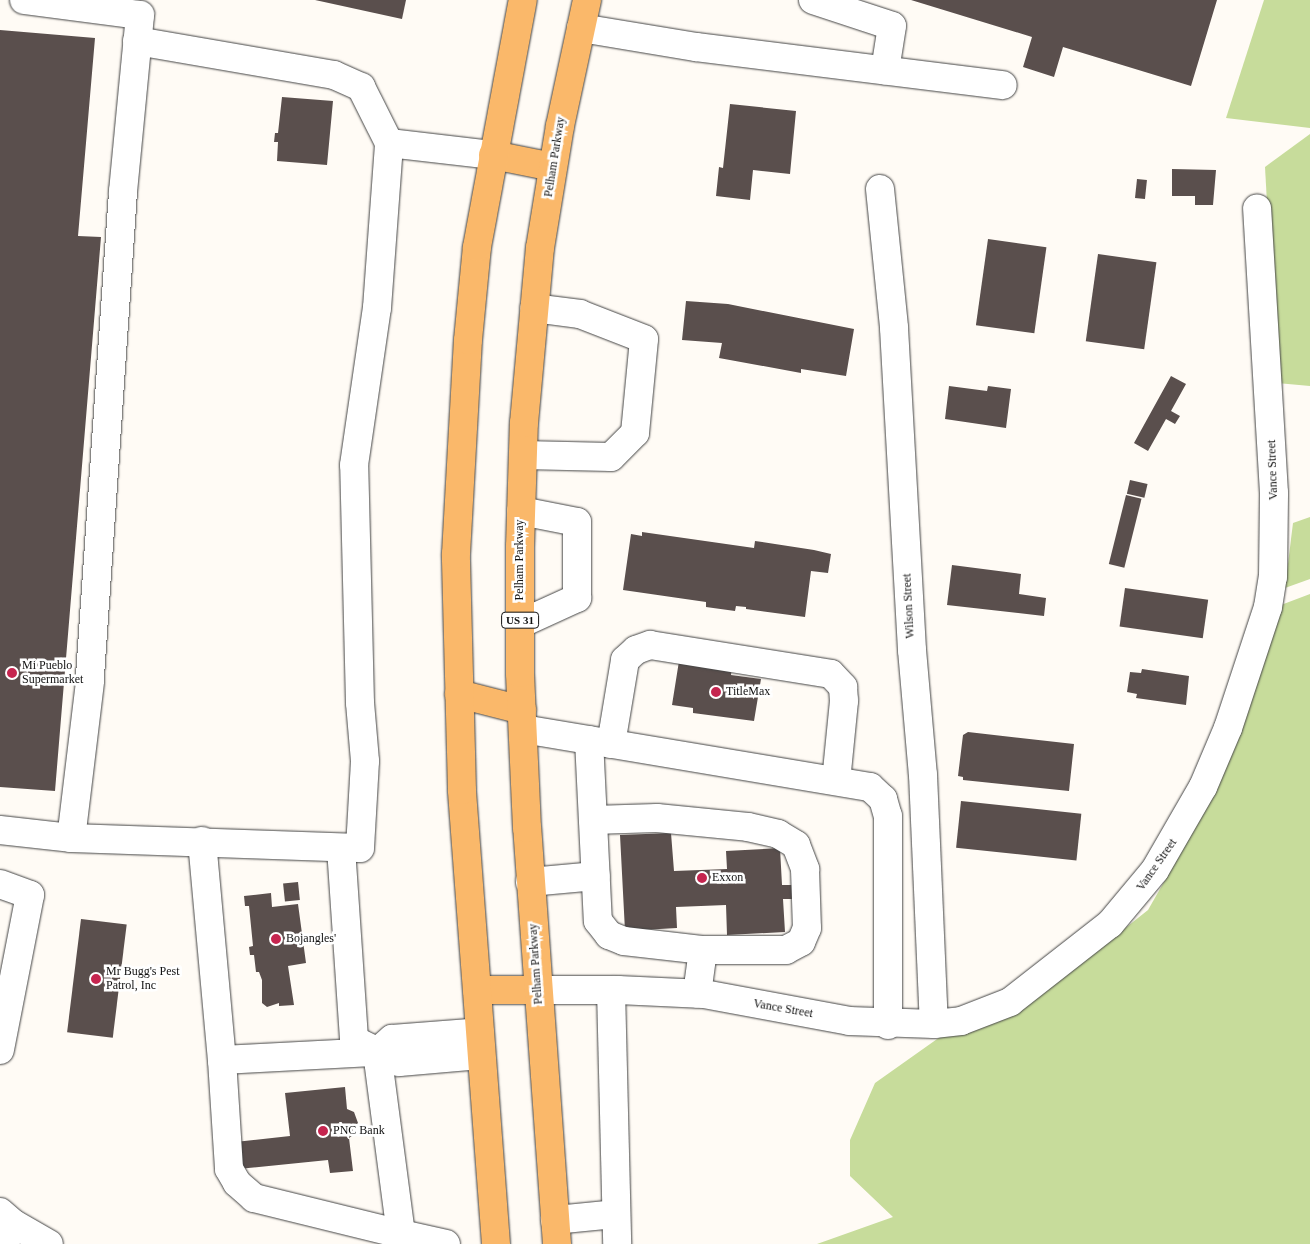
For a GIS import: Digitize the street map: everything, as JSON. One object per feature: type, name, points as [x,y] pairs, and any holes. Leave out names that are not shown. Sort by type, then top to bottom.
[{"type":"main road","points":[[496,1244],[477,990],[459,694],[456,554],[462,422],[477,247],[523,0]]},
{"type":"main road","name":"Pelham Parkway","points":[[556,1232],[530,882],[522,720],[520,624],[521,511],[523,455],[534,308],[553,167],[587,0]]},
{"type":"main road","points":[[493,154],[553,167]]},
{"type":"main road","points":[[459,694],[522,720]]},
{"type":"main road","points":[[477,990],[538,990]]},
{"type":"street","points":[[24,0],[140,15],[123,192],[90,682],[72,838]]},
{"type":"street","points":[[813,0],[892,26],[885,70]]},
{"type":"street","points":[[581,28],[696,47],[1003,85]]},
{"type":"street","points":[[0,830],[72,838],[202,841],[360,848],[365,761],[360,703],[354,466],[377,308],[389,143],[361,87],[334,75],[137,41]]},
{"type":"street","points":[[389,143],[493,154]]},
{"type":"street","name":"Wilson Street","points":[[880,189],[894,328],[912,650],[923,775],[934,1024]]},
{"type":"street","name":"Vance Street","points":[[538,990],[611,990],[697,994],[888,1025],[934,1024],[961,1021],[1010,1002],[1110,924],[1150,878],[1180,831],[1228,728],[1256,648],[1273,577],[1272,443],[1257,210]]},
{"type":"street","points":[[523,455],[612,457],[635,433],[644,339],[580,314],[534,308]]},
{"type":"street","points":[[520,624],[578,598],[577,522],[521,511]]},
{"type":"street","points":[[593,820],[657,818],[748,827],[778,834],[796,845],[805,869],[807,928],[801,942],[786,950],[703,950],[624,941],[609,935],[598,921],[593,820],[600,742],[625,660],[636,650],[650,645],[831,674],[842,687],[844,701],[836,781]]},
{"type":"street","points":[[522,720],[600,742],[870,787],[883,799],[888,816],[888,1025]]},
{"type":"street","points":[[202,841],[222,1060],[229,1169],[236,1183],[254,1198],[446,1244]]},
{"type":"street","points":[[341,848],[354,1040],[377,1052]]},
{"type":"street","points":[[530,882],[596,876]]},
{"type":"street","points":[[0,884],[30,895],[0,1050]]},
{"type":"street","points":[[697,994],[703,950]]},
{"type":"street","points":[[611,990],[617,1244]]},
{"type":"street","points":[[222,1060],[377,1052],[392,1039],[481,1044]]},
{"type":"street","points":[[377,1052],[402,1234]]},
{"type":"street","points":[[0,1212],[14,1224],[49,1244]]},
{"type":"street","points":[[556,1232],[616,1214]]},
{"type":"street","points":[[0,1243],[6,1244]]},
{"type":"green space","points":[[1264,0],[1310,0],[1310,128],[1226,118]]},
{"type":"green space","points":[[1310,134],[1310,386],[1277,383],[1265,167]]},
{"type":"green space","points":[[1310,517],[1310,579],[1285,588],[1293,523]]},
{"type":"green space","points":[[1310,594],[1310,1244],[817,1244],[893,1217],[850,1176],[850,1140],[875,1083],[947,1032],[1021,1011],[1148,910],[1213,796],[1273,608]]},
{"type":"building","points":[[315,0],[406,0],[402,19]]},
{"type":"building","points":[[911,0],[1217,0],[1191,86],[1063,47],[1054,77],[1023,67],[1032,37]]},
{"type":"building","points":[[0,30],[95,38],[78,236],[101,237],[55,791],[0,787]]},
{"type":"building","points":[[282,97],[333,101],[327,165],[277,161],[278,142],[274,142],[275,133],[278,133]]},
{"type":"building","points":[[730,104],[796,111],[790,174],[753,170],[750,200],[716,196],[719,167],[723,168]]},
{"type":"building","points":[[1172,169],[1216,170],[1213,205],[1195,205],[1195,196],[1172,196]]},
{"type":"building","points":[[1137,179],[1147,180],[1145,199],[1135,198]]},
{"type":"building","points":[[988,239],[1046,247],[1034,333],[976,325]]},
{"type":"building","points":[[1098,254],[1156,262],[1144,349],[1086,341]]},
{"type":"building","points":[[686,301],[728,304],[854,329],[846,376],[801,369],[801,373],[719,358],[722,343],[682,340]]},
{"type":"building","points":[[1171,376],[1186,384],[1171,411],[1180,416],[1175,424],[1166,419],[1148,451],[1134,443]]},
{"type":"building","points":[[949,386],[987,391],[988,386],[1011,389],[1006,428],[945,419]]},
{"type":"building","points":[[1130,480],[1148,484],[1144,498],[1127,494]]},
{"type":"building","points":[[1126,495],[1142,499],[1124,568],[1109,564]]},
{"type":"building","points":[[642,532],[754,548],[755,541],[814,550],[831,554],[828,573],[811,571],[805,617],[746,609],[746,607],[736,606],[735,611],[706,607],[706,602],[623,590],[631,534],[642,536]]},
{"type":"building","points":[[952,565],[1021,574],[1019,594],[1046,598],[1044,616],[947,605]]},
{"type":"building","points":[[1125,588],[1208,600],[1203,638],[1120,627]]},
{"type":"building","name":"TitleMax","points":[[679,661],[732,666],[731,675],[761,679],[754,721],[693,713],[693,708],[672,705]]},
{"type":"building","points":[[1142,669],[1189,676],[1186,705],[1136,698],[1137,694],[1127,692],[1130,672],[1141,673]]},
{"type":"building","points":[[968,732],[1074,744],[1069,791],[963,780],[963,777],[958,776],[963,735]]},
{"type":"building","points":[[961,801],[1081,814],[1076,860],[956,848]]},
{"type":"building","name":"Exxon","points":[[671,833],[674,871],[727,869],[726,851],[780,848],[782,885],[792,885],[793,899],[783,899],[785,932],[727,935],[726,905],[676,907],[677,928],[625,931],[620,835]]},
{"type":"building","points":[[298,882],[300,900],[285,901],[283,884]]},
{"type":"building","points":[[271,893],[272,907],[298,904],[306,963],[288,966],[294,1005],[279,1006],[279,1003],[267,1007],[262,1003],[262,980],[259,972],[256,972],[254,955],[250,955],[249,947],[253,946],[249,906],[245,906],[244,896]]},
{"type":"building","name":"Mr Bugg's Pest Patrol, Inc","points":[[81,919],[127,925],[113,1038],[67,1032]]},
{"type":"building","name":"PNC Bank","points":[[345,1087],[347,1109],[354,1112],[358,1123],[356,1133],[349,1138],[353,1171],[330,1173],[328,1160],[238,1169],[235,1142],[290,1136],[285,1093]]},
{"type":"place","name":"Mi Pueblo Supermarket","points":[[12,673]]},
{"type":"place","name":"TitleMax","points":[[716,692]]},
{"type":"place","name":"Exxon","points":[[702,878]]},
{"type":"place","name":"Bojangles'","points":[[276,939]]},
{"type":"place","name":"Mr Bugg's Pest Patrol, Inc","points":[[96,979]]},
{"type":"place","name":"PNC Bank","points":[[323,1131]]}]
